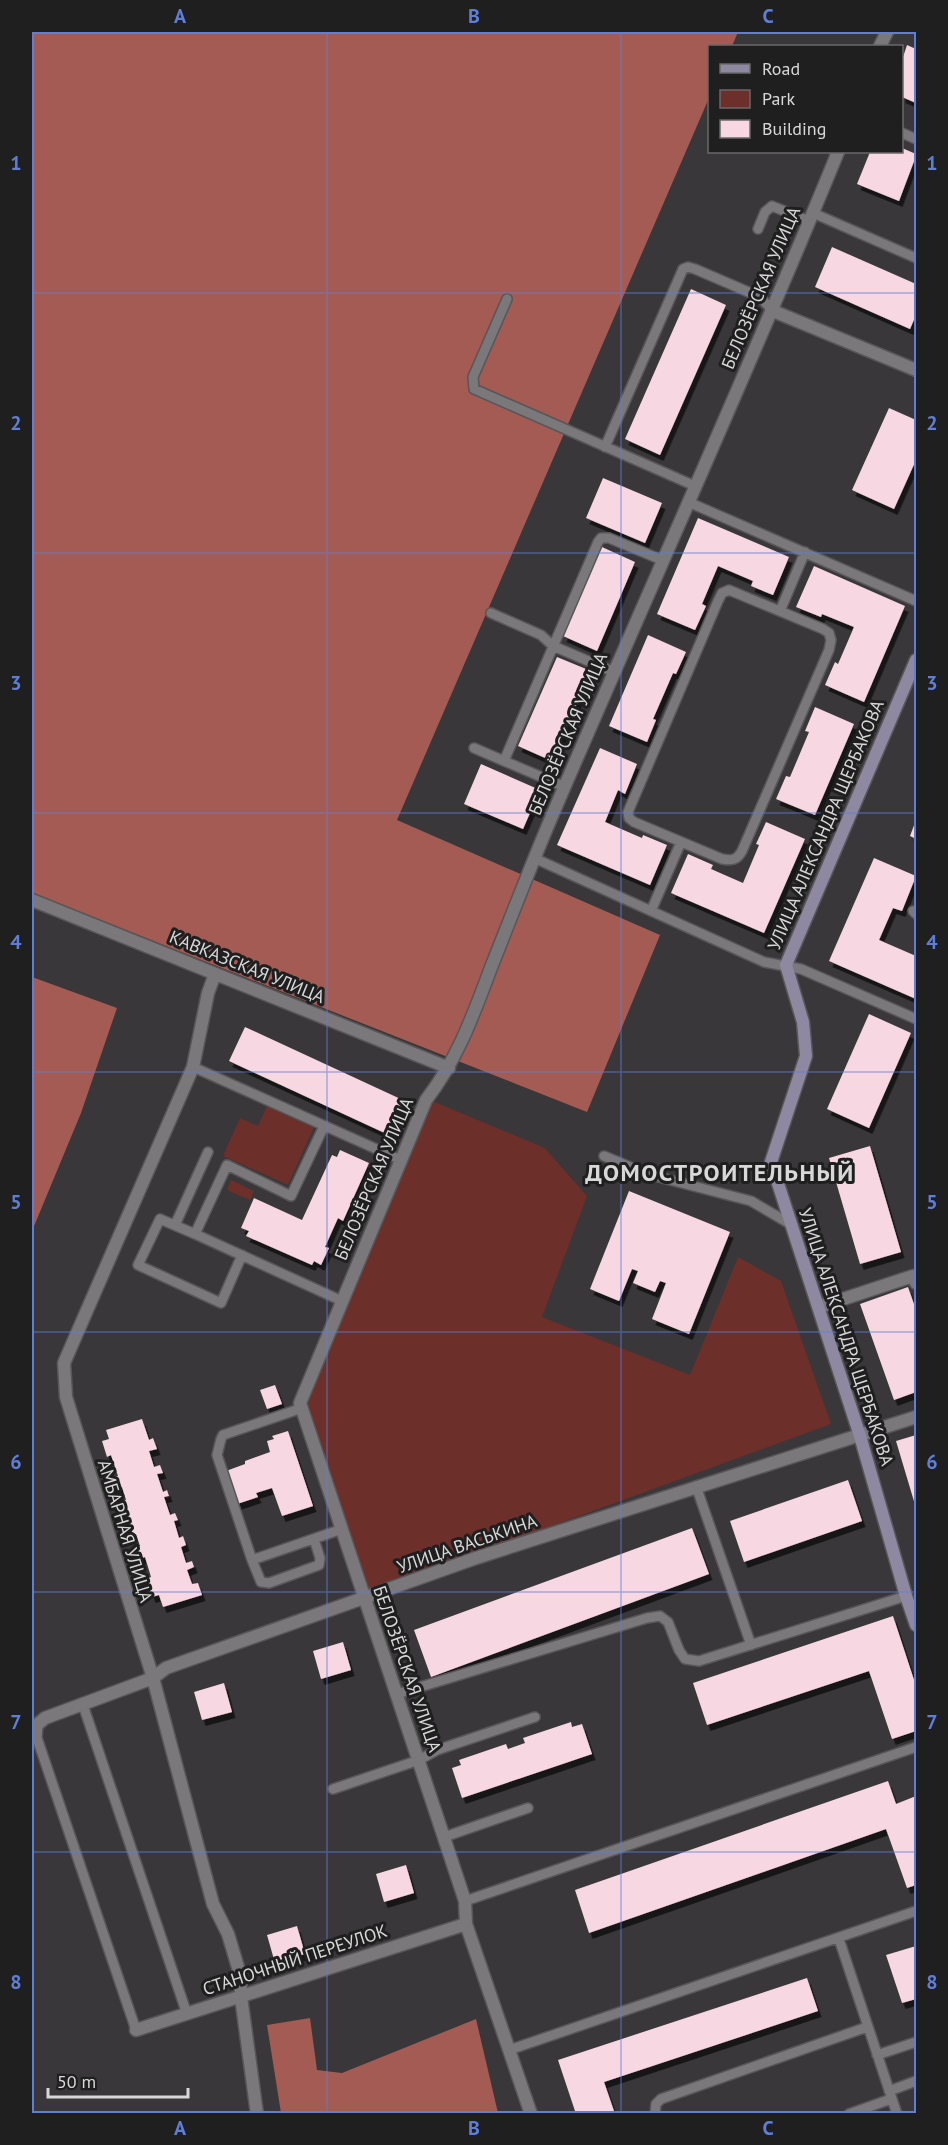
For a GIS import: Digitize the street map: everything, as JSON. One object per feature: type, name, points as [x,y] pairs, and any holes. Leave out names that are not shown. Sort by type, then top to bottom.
[{"type":"street","name":"БЕЛОЗЁРСКАЯ УЛИЦА","points":[[531,2114],[465,1924],[465,1901],[300,1403],[426,1100],[461,1047],[534,858],[694,486],[773,311],[838,153]]},
{"type":"street","points":[[773,311],[916,367]]},
{"type":"street","name":"УЛИЦА АЛЕКСАНДРА ЩЕРБАКОВА","points":[[916,660],[786,965],[803,1022],[806,1056],[771,1162],[860,1436],[916,1625]]},
{"type":"street","name":"КАВКАЗСКАЯ УЛИЦА","points":[[32,900],[449,1068]]},
{"type":"street","name":"АМБАРНАЯ УЛИЦА","points":[[215,974],[208,993],[193,1067],[64,1363],[66,1398],[153,1678],[213,1904],[228,1934],[240,1974],[257,2114]]},
{"type":"street","points":[[819,1307],[915,1276]]},
{"type":"street","name":"УЛИЦА ВАСЬКИНА","points":[[38,1724],[45,1718],[153,1678],[166,1668],[476,1558],[916,1417]]},
{"type":"street","name":"СТАНОЧНЫЙ ПЕРЕУЛОК","points":[[136,2030],[465,1924]]},
{"type":"lane","points":[[759,228],[765,212],[772,206],[811,217],[916,258]]},
{"type":"lane","points":[[605,447],[682,269],[688,267],[695,269],[760,297],[773,311]]},
{"type":"lane","points":[[507,299],[473,377],[474,389],[694,486]]},
{"type":"lane","points":[[688,502],[916,601]]},
{"type":"lane","points":[[504,761],[601,537],[609,538],[662,561]]},
{"type":"lane","points":[[780,611],[805,552]]},
{"type":"lane","points":[[729,590],[829,633],[831,640],[824,661],[738,858],[722,860],[681,842],[630,819],[629,806],[722,593],[729,590]]},
{"type":"lane","points":[[491,614],[541,635],[553,646],[614,672]]},
{"type":"lane","points":[[474,748],[565,787]]},
{"type":"lane","points":[[651,911],[681,842]]},
{"type":"lane","points":[[534,858],[764,962],[801,969],[916,1019]]},
{"type":"lane","points":[[193,1067],[401,1160]]},
{"type":"lane","points":[[195,1234],[226,1165],[291,1196],[324,1126]]},
{"type":"lane","points":[[175,1225],[208,1152]]},
{"type":"lane","points":[[604,1156],[647,1174],[751,1201],[792,1225]]},
{"type":"lane","points":[[242,1255],[220,1303],[138,1265],[160,1219],[242,1255],[342,1301]]},
{"type":"lane","points":[[302,1408],[226,1434],[220,1439],[217,1455],[261,1582],[269,1583],[319,1565],[320,1558],[314,1539]]},
{"type":"lane","points":[[696,1486],[751,1645]]},
{"type":"lane","points":[[252,1560],[342,1529]]},
{"type":"lane","points":[[397,1694],[647,1618],[660,1616],[668,1622],[685,1659],[699,1661],[906,1596]]},
{"type":"lane","points":[[83,1705],[187,2014]]},
{"type":"lane","points":[[333,1789],[419,1760],[437,1750],[535,1717]]},
{"type":"lane","points":[[38,1724],[37,1738],[136,2030]]},
{"type":"lane","points":[[465,1901],[916,1747]]},
{"type":"lane","points":[[444,1837],[528,1808]]},
{"type":"lane","points":[[509,2050],[916,1911]]},
{"type":"lane","points":[[839,1939],[897,2114]]},
{"type":"lane","points":[[655,2114],[656,2104],[661,2099],[867,2027]]},
{"type":"lane","points":[[877,2055],[916,2042]]},
{"type":"lane","points":[[849,2114],[916,2081]]},
{"type":"green space","points":[[430,1100],[545,1148],[587,1196],[542,1317],[690,1375],[738,1257],[781,1281],[831,1424],[366,1594],[304,1411]]},
{"type":"green space","points":[[267,1106],[314,1127],[288,1185],[223,1156],[240,1118],[258,1126]]},
{"type":"green space","points":[[231,1180],[254,1191],[250,1200],[227,1190]]},
{"type":"shaded area","points":[[32,32],[738,32],[732,45],[708,45],[708,100],[397,820],[660,935],[587,1112],[32,893]]},
{"type":"shaded area","points":[[32,977],[117,1008],[81,1113],[32,1231]]},
{"type":"shaded area","points":[[310,2018],[317,2070],[342,2073],[476,2019],[498,2113],[281,2113],[267,2025]]},
{"type":"building","points":[[907,45],[916,49],[916,103],[903,97],[903,57]]},
{"type":"building","points":[[903,148],[916,154],[899,201],[857,184],[870,153],[903,153]]},
{"type":"building","points":[[832,247],[916,284],[916,315],[910,329],[815,287]]},
{"type":"building","points":[[691,289],[726,305],[660,455],[625,439]]},
{"type":"building","points":[[889,408],[916,420],[916,460],[894,509],[852,490]]},
{"type":"building","points":[[603,478],[662,503],[645,543],[586,518]]},
{"type":"building","points":[[698,518],[789,557],[773,595],[751,586],[753,581],[718,566],[702,604],[706,606],[695,630],[657,614]]},
{"type":"building","points":[[602,547],[635,562],[597,651],[563,636]]},
{"type":"building","points":[[814,566],[905,606],[864,702],[825,685],[835,662],[838,664],[854,627],[822,614],[821,617],[796,607]]},
{"type":"building","points":[[648,635],[686,652],[676,674],[673,673],[653,719],[656,720],[647,742],[609,726]]},
{"type":"building","points":[[557,657],[591,671],[552,761],[518,746]]},
{"type":"building","points":[[815,707],[854,724],[815,815],[776,799],[786,776],[790,777],[809,732],[805,731]]},
{"type":"building","points":[[600,748],[637,764],[625,794],[618,790],[605,822],[642,838],[643,835],[667,845],[650,885],[557,845]]},
{"type":"building","points":[[481,764],[540,790],[523,829],[464,804]]},
{"type":"building","points":[[916,820],[916,839],[910,836]]},
{"type":"building","points":[[766,822],[805,839],[764,933],[671,893],[688,854],[713,865],[711,869],[743,883]]},
{"type":"building","points":[[874,858],[916,876],[902,911],[893,908],[879,940],[916,956],[916,999],[829,961]]},
{"type":"building","points":[[869,1014],[911,1033],[869,1128],[827,1109]]},
{"type":"building","points":[[245,1027],[405,1101],[389,1135],[229,1061]]},
{"type":"building","points":[[870,1146],[901,1252],[860,1264],[829,1158]]},
{"type":"building","points":[[340,1150],[369,1163],[343,1221],[338,1218],[325,1247],[329,1248],[321,1265],[314,1261],[312,1265],[246,1236],[249,1231],[241,1228],[254,1198],[302,1220],[332,1155],[337,1157]]},
{"type":"building","points":[[629,1191],[730,1232],[689,1334],[652,1319],[666,1283],[660,1281],[655,1292],[633,1283],[638,1271],[632,1269],[619,1301],[590,1289]]},
{"type":"building","points":[[908,1287],[916,1310],[916,1392],[894,1400],[860,1304]]},
{"type":"building","points":[[275,1385],[282,1404],[267,1409],[260,1390]]},
{"type":"building","points":[[142,1419],[149,1440],[153,1438],[157,1449],[149,1451],[154,1467],[160,1465],[163,1473],[157,1474],[163,1492],[167,1490],[169,1496],[164,1497],[170,1515],[175,1513],[178,1520],[174,1521],[179,1538],[183,1536],[186,1545],[181,1547],[186,1563],[192,1561],[194,1567],[187,1570],[192,1584],[198,1583],[202,1595],[163,1607],[159,1595],[152,1597],[146,1579],[151,1577],[145,1557],[140,1559],[136,1547],[140,1546],[136,1534],[133,1535],[122,1501],[126,1500],[122,1487],[118,1489],[114,1477],[118,1476],[111,1455],[107,1457],[102,1441],[109,1439],[106,1430]]},
{"type":"building","points":[[288,1431],[313,1506],[282,1516],[272,1488],[256,1493],[258,1497],[237,1504],[226,1471],[270,1452],[267,1441],[274,1439],[272,1436]]},
{"type":"building","points":[[916,1435],[916,1508],[896,1441]]},
{"type":"building","points":[[848,1480],[862,1521],[744,1562],[730,1521]]},
{"type":"building","points":[[692,1528],[709,1574],[431,1677],[414,1630]]},
{"type":"building","points":[[893,1616],[916,1686],[916,1731],[892,1739],[869,1671],[707,1725],[693,1683]]},
{"type":"building","points":[[343,1642],[351,1670],[321,1679],[313,1651]]},
{"type":"building","points":[[224,1683],[232,1712],[202,1720],[194,1692]]},
{"type":"building","points":[[571,1722],[572,1727],[582,1724],[592,1754],[462,1798],[452,1768],[461,1765],[459,1760],[506,1744],[508,1749],[525,1743],[523,1738]]},
{"type":"building","points":[[888,1781],[896,1804],[916,1796],[916,1885],[907,1888],[886,1829],[589,1933],[575,1890]]},
{"type":"building","points":[[406,1865],[414,1893],[384,1902],[376,1874]]},
{"type":"building","points":[[297,1926],[305,1954],[275,1963],[267,1935]]},
{"type":"building","points":[[916,1946],[916,1999],[902,2003],[886,1955]]},
{"type":"building","points":[[807,1978],[818,2011],[604,2082],[615,2114],[576,2114],[558,2060]]},
{"type":"district","name":"ДОМОСТРОИТЕЛЬНЫЙ","points":[[720,1173]]}]
